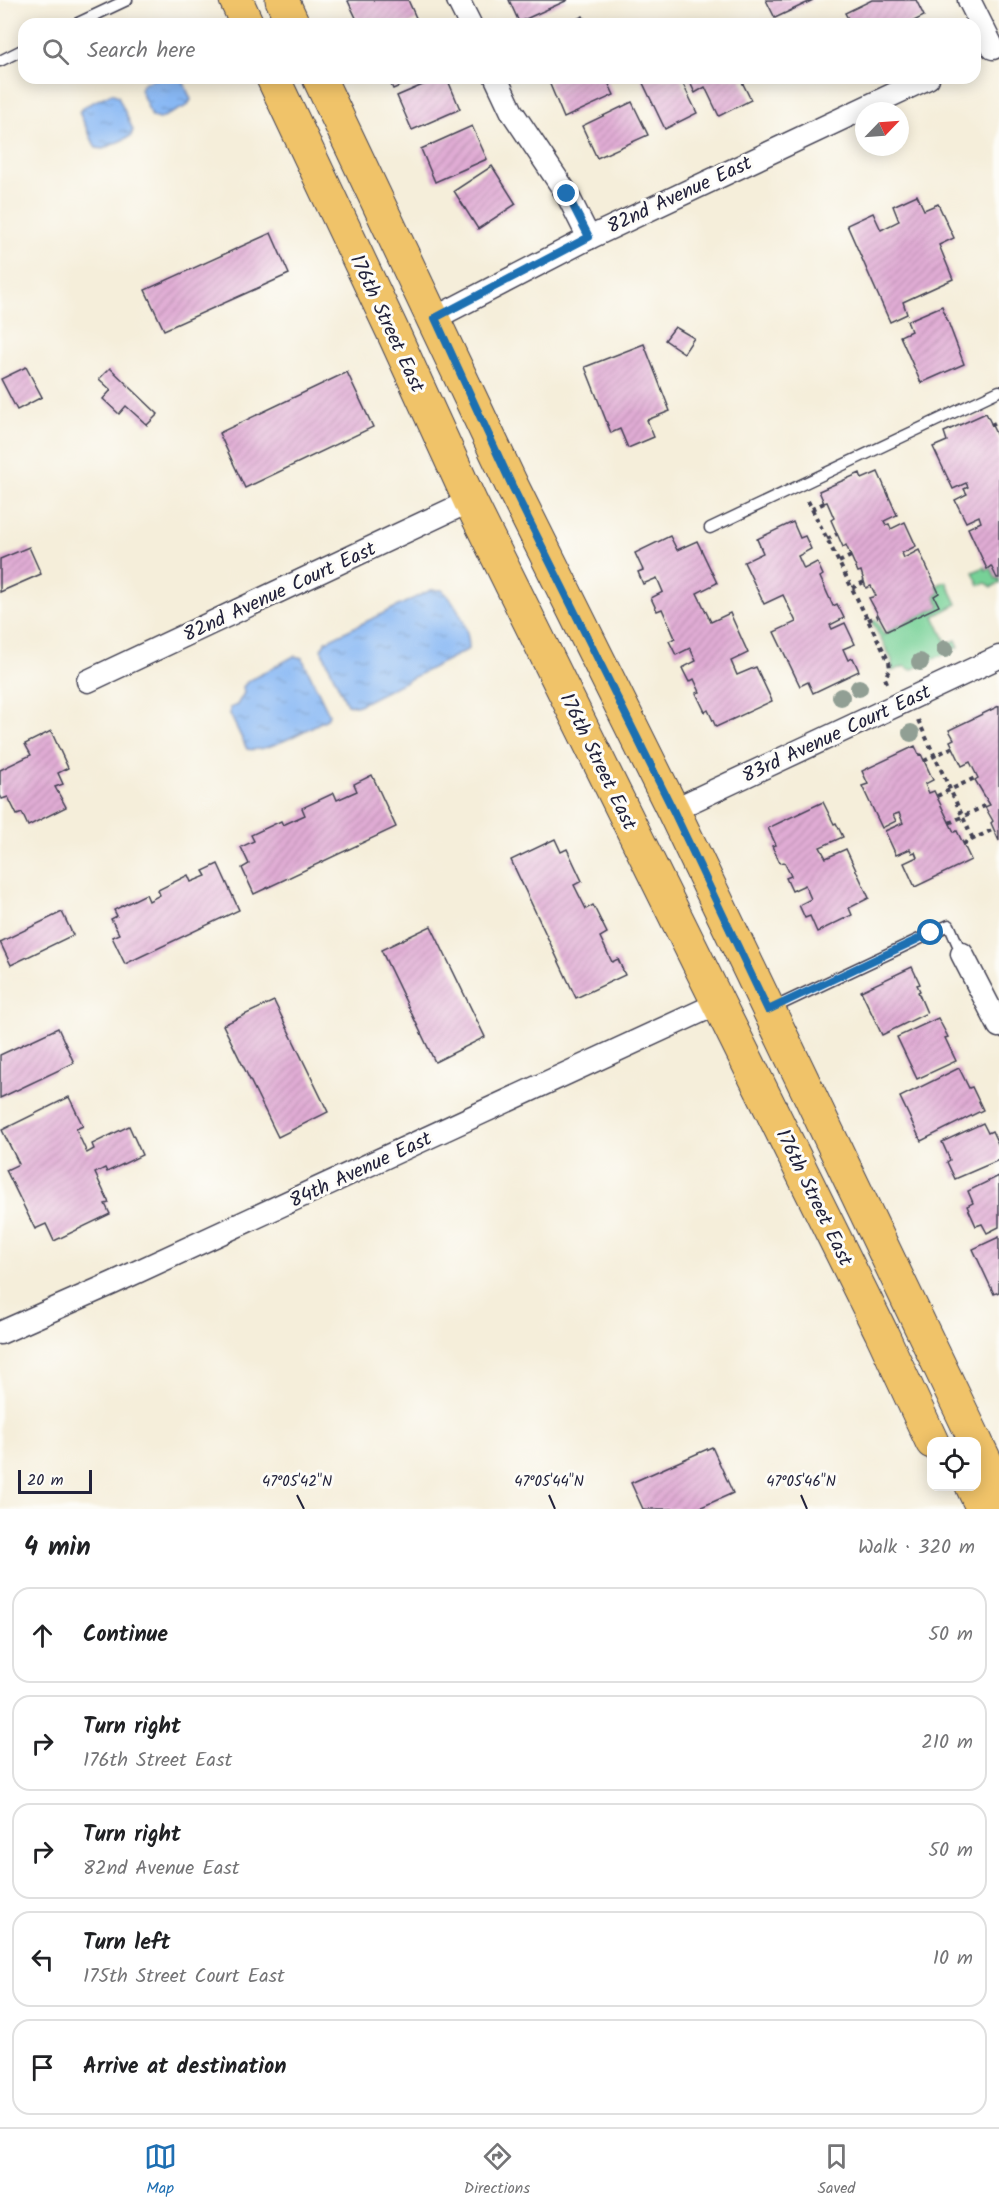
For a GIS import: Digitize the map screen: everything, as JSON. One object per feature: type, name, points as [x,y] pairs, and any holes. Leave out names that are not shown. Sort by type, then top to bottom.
[{"type":"main road","points":[[282,0],[290,18]]},
{"type":"main road","name":"176th Street East","points":[[276,84],[470,501],[881,1332],[930,1437]]},
{"type":"main road","points":[[298,84],[410,309],[421,317],[435,318]]},
{"type":"main road","name":"176th Street East","points":[[322,84],[435,318],[513,488],[673,810],[974,1437]]},
{"type":"main road","points":[[470,501],[486,494],[492,494],[498,498],[634,778],[656,803],[673,810]]},
{"type":"main road","points":[[881,1332],[907,1353],[948,1437]]},
{"type":"main road","name":"176th Street East","points":[[961,1491],[978,1501]]},
{"type":"street","points":[[459,0],[467,18]]},
{"type":"street","points":[[969,0],[976,18]]},
{"type":"street","points":[[981,30],[989,50]]},
{"type":"street","points":[[499,84],[512,112],[567,194],[589,237]]},
{"type":"street","name":"82nd Avenue East","points":[[435,318],[589,237],[915,84]]},
{"type":"street","name":"82nd Avenue Court East","points":[[88,681],[470,501]]},
{"type":"street","name":"83rd Avenue Court East","points":[[673,810],[999,657]]},
{"type":"street","points":[[962,954],[999,1026]]},
{"type":"street","name":"84th Avenue East","points":[[0,1333],[719,1003]]},
{"type":"lane","points":[[89,18],[127,0]]},
{"type":"lane","points":[[0,61],[18,52]]},
{"type":"lane","points":[[710,528],[999,391]]},
{"type":"lane","points":[[768,1010],[949,925],[962,954]]},
{"type":"path","points":[[991,425],[999,421]]},
{"type":"path","points":[[800,485],[889,662],[890,668],[885,678],[888,686]]},
{"type":"path","points":[[812,509],[824,503]]},
{"type":"path","points":[[827,539],[837,534]]},
{"type":"path","points":[[838,562],[851,556]]},
{"type":"path","points":[[852,588],[864,582]]},
{"type":"path","points":[[868,620],[878,616]]},
{"type":"path","points":[[918,720],[973,839]]},
{"type":"path","points":[[924,761],[953,747]]},
{"type":"path","points":[[937,796],[977,777]]},
{"type":"path","points":[[949,823],[989,804]]},
{"type":"path","points":[[963,844],[994,829]]},
{"type":"green space","points":[[985,567],[986,570],[991,568],[996,579],[999,578],[999,583],[992,587],[986,583],[979,585],[973,572]]},
{"type":"green space","points":[[946,581],[957,604],[934,616],[947,644],[956,640],[959,647],[911,670],[905,666],[892,671],[892,660],[872,622],[876,620],[884,635],[888,633],[887,631],[940,606],[935,596],[940,593],[936,586]]},
{"type":"water","points":[[143,84],[184,84],[191,100],[187,106],[159,119],[152,117],[140,89]]},
{"type":"water","points":[[112,93],[118,96],[133,130],[131,136],[103,149],[96,148],[79,112],[83,107]]},
{"type":"water","points":[[431,590],[442,590],[453,602],[465,625],[469,649],[357,706],[347,704],[321,649],[326,641]]},
{"type":"water","points":[[294,656],[302,658],[329,714],[327,719],[276,744],[255,750],[247,749],[230,714],[230,708],[237,705],[247,682]]},
{"type":"building","points":[[408,0],[416,18],[356,18],[348,1]]},
{"type":"building","points":[[509,0],[568,0],[528,18],[517,18]]},
{"type":"building","points":[[766,0],[813,0],[775,18]]},
{"type":"building","points":[[872,0],[916,0],[924,16],[920,18],[848,18],[845,13]]},
{"type":"building","points":[[391,84],[404,84],[393,89]]},
{"type":"building","points":[[425,84],[450,84],[460,109],[412,130],[397,96]]},
{"type":"building","points":[[550,84],[609,84],[614,95],[564,118]]},
{"type":"building","points":[[643,84],[683,84],[697,113],[665,129]]},
{"type":"building","points":[[691,84],[743,84],[751,100],[719,116],[705,87],[695,93]]},
{"type":"building","points":[[632,102],[648,135],[597,158],[582,126]]},
{"type":"building","points":[[472,126],[487,159],[435,182],[421,149]]},
{"type":"building","points":[[492,166],[516,204],[478,229],[454,191]]},
{"type":"building","points":[[917,195],[924,210],[938,204],[954,238],[939,245],[953,279],[903,302],[907,314],[890,322],[847,225],[873,213],[881,230],[899,221],[893,206]]},
{"type":"building","points":[[271,233],[289,274],[164,330],[145,290]]},
{"type":"building","points":[[942,306],[964,364],[921,383],[900,336],[911,331],[907,321]]},
{"type":"building","points":[[675,327],[694,338],[684,353],[665,340]]},
{"type":"building","points":[[644,344],[670,411],[647,420],[654,437],[628,448],[620,429],[611,433],[585,367]]},
{"type":"building","points":[[26,367],[42,397],[17,410],[1,379]]},
{"type":"building","points":[[110,368],[158,414],[147,425],[126,406],[119,414],[103,399],[111,390],[99,379]]},
{"type":"building","points":[[347,372],[373,427],[245,488],[219,433]]},
{"type":"building","points":[[986,413],[999,440],[999,578],[991,566],[987,569],[968,528],[981,522],[979,516],[966,522],[955,500],[967,494],[964,489],[968,487],[966,483],[953,489],[933,447],[947,441],[944,432]]},
{"type":"building","points":[[878,472],[897,515],[884,521],[886,525],[889,524],[891,529],[905,522],[916,546],[902,553],[904,558],[919,550],[939,593],[934,596],[939,606],[887,631],[869,598],[876,596],[871,586],[866,588],[861,571],[858,572],[846,545],[843,547],[831,520],[834,518],[819,491],[860,473],[862,479]]},
{"type":"building","points":[[793,522],[800,538],[805,536],[811,549],[798,556],[804,569],[817,562],[823,575],[820,577],[833,606],[837,604],[844,618],[830,625],[832,629],[845,623],[855,644],[843,649],[848,660],[853,658],[859,671],[813,693],[808,682],[800,686],[774,632],[796,622],[783,595],[764,604],[744,562],[763,553],[757,539]]},
{"type":"building","points":[[670,536],[677,550],[697,541],[717,583],[697,593],[711,622],[730,613],[748,653],[731,661],[737,675],[756,667],[772,701],[716,727],[708,710],[705,712],[696,693],[700,692],[694,679],[689,682],[682,668],[696,661],[690,648],[676,655],[669,641],[675,638],[662,609],[657,611],[651,598],[663,592],[657,578],[643,584],[638,572],[643,570],[635,553]]},
{"type":"building","points":[[29,547],[41,574],[0,592],[0,559]]},
{"type":"building","points":[[999,706],[999,841],[991,823],[993,821],[985,807],[990,805],[975,780],[978,778],[970,762],[962,766],[950,741],[954,739],[949,730]]},
{"type":"building","points":[[51,731],[68,768],[58,773],[63,784],[55,787],[66,807],[28,826],[22,813],[17,815],[8,797],[2,799],[0,795],[0,770],[31,755],[25,744]]},
{"type":"building","points":[[915,746],[933,780],[925,784],[929,793],[934,791],[971,860],[915,887],[904,863],[917,857],[915,852],[912,853],[910,849],[896,855],[885,831],[903,823],[899,813],[893,815],[896,821],[882,828],[862,786],[868,784],[862,771]]},
{"type":"building","points":[[372,775],[396,827],[254,894],[242,868],[249,864],[241,847],[254,841],[251,835],[281,821],[283,825],[305,815],[302,808],[334,793],[337,800],[357,791],[354,784]]},
{"type":"building","points":[[823,802],[843,837],[820,847],[826,858],[846,849],[869,898],[849,908],[852,915],[817,932],[810,916],[805,918],[799,905],[811,899],[805,885],[792,891],[786,878],[791,876],[784,862],[780,863],[772,846],[776,845],[768,828]]},
{"type":"building","points":[[555,839],[561,852],[567,849],[582,881],[574,885],[586,909],[593,905],[607,933],[600,937],[612,962],[618,959],[625,975],[576,998],[511,860]]},
{"type":"building","points":[[218,864],[239,910],[125,964],[112,937],[119,934],[111,919],[117,916],[114,910],[146,894],[149,901],[160,895],[158,890],[188,875],[191,882],[206,876],[203,871]]},
{"type":"building","points":[[62,912],[73,935],[11,965],[0,942]]},
{"type":"building","points":[[431,926],[485,1037],[435,1062],[381,950]]},
{"type":"building","points":[[912,967],[920,984],[917,985],[920,991],[918,992],[927,1013],[882,1035],[861,991]]},
{"type":"building","points":[[274,1001],[328,1112],[278,1137],[223,1025]]},
{"type":"building","points":[[938,1018],[948,1037],[945,1038],[956,1061],[917,1079],[897,1037]]},
{"type":"building","points":[[58,1028],[74,1063],[0,1098],[0,1055]]},
{"type":"building","points":[[959,1068],[969,1088],[972,1087],[983,1110],[921,1141],[900,1097]]},
{"type":"building","points":[[69,1097],[83,1126],[76,1129],[87,1153],[94,1149],[92,1144],[129,1126],[142,1155],[107,1172],[105,1168],[95,1173],[109,1203],[105,1204],[110,1214],[54,1241],[46,1224],[35,1229],[6,1170],[19,1164],[2,1130]]},
{"type":"building","points":[[983,1123],[988,1133],[992,1131],[999,1146],[999,1160],[955,1179],[947,1162],[950,1160],[942,1142]]},
{"type":"building","points":[[999,1176],[999,1227],[987,1233],[982,1224],[976,1226],[967,1206],[973,1203],[968,1191]]},
{"type":"building","points":[[999,1237],[999,1292],[994,1294],[973,1249]]},
{"type":"building","points":[[712,1447],[733,1493],[697,1509],[643,1509],[631,1483]]},
{"type":"route","points":[[567,194],[589,237],[435,318],[513,488],[673,810],[768,1010],[931,933]]}]
